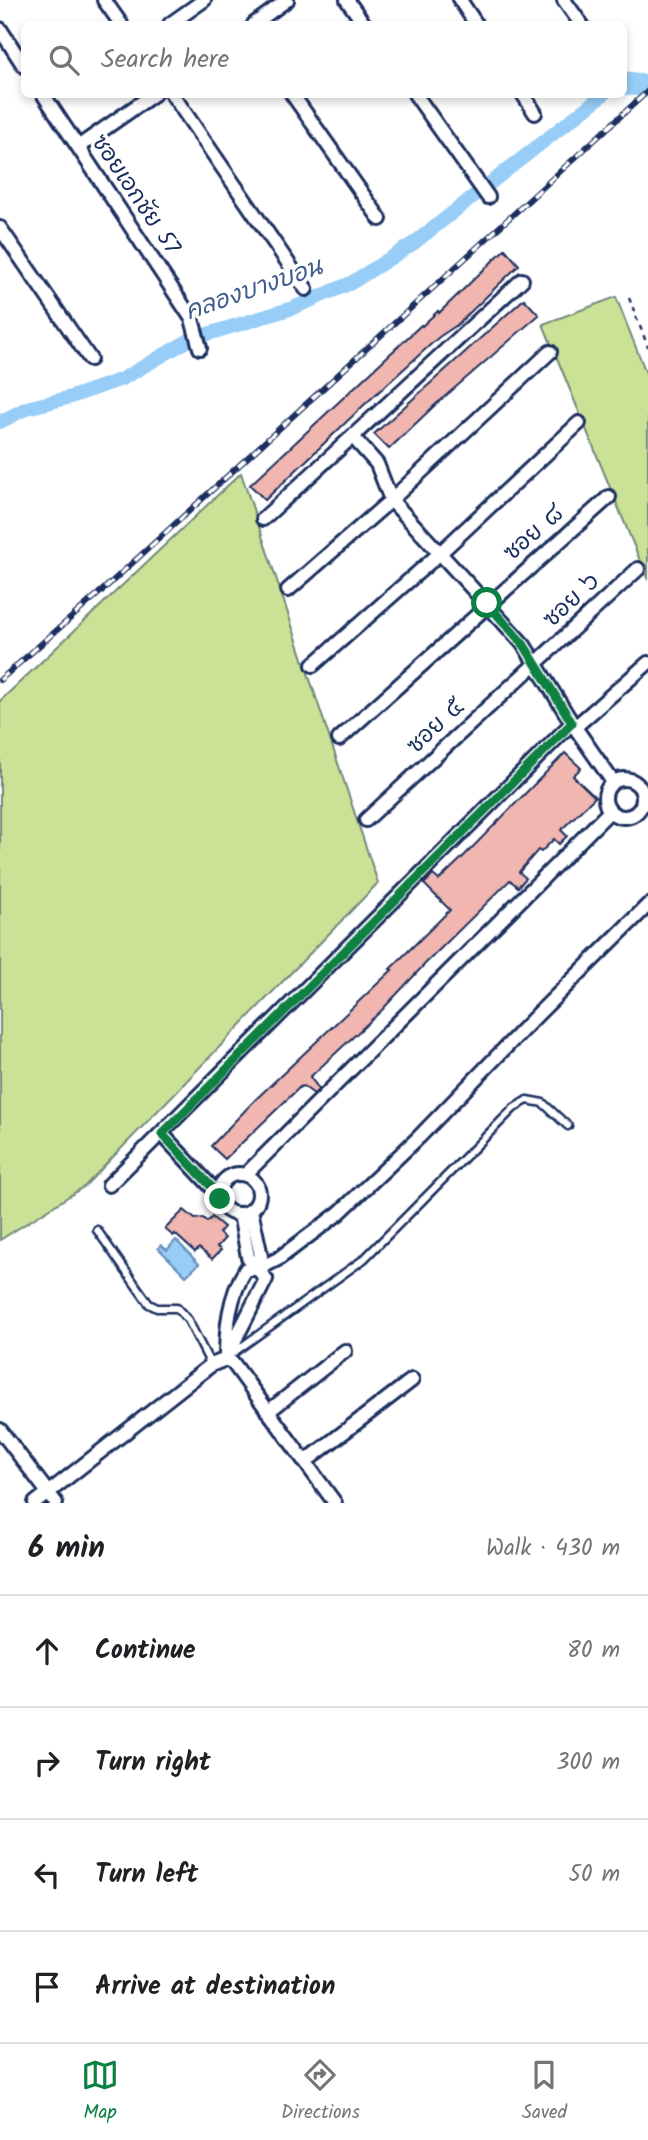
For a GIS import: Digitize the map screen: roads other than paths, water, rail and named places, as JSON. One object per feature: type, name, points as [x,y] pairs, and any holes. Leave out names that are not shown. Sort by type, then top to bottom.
[{"type":"street","points":[[104,0],[119,21]]},
{"type":"street","points":[[174,21],[204,0]]},
{"type":"street","points":[[258,21],[287,0]]},
{"type":"street","points":[[346,0],[362,21]]},
{"type":"street","points":[[460,0],[474,21]]},
{"type":"street","points":[[564,0],[579,21]]},
{"type":"street","points":[[0,29],[21,61]]},
{"type":"street","name":"ซอยเอกชัย 57","points":[[46,98],[192,319],[201,348]]},
{"type":"street","points":[[78,147],[148,98]]},
{"type":"street","points":[[175,98],[306,289]]},
{"type":"street","points":[[295,98],[380,219]]},
{"type":"street","points":[[418,98],[488,197]]},
{"type":"street","points":[[526,98],[536,113]]},
{"type":"street","points":[[0,228],[90,359]]},
{"type":"street","points":[[263,519],[522,280]]},
{"type":"street","points":[[288,590],[391,500],[550,352]]},
{"type":"street","points":[[313,664],[439,554],[579,423]]},
{"type":"street","points":[[353,437],[377,464],[391,500],[524,645],[613,782]]},
{"type":"street","name":"ซอย ๘","points":[[339,739],[487,603],[609,497]]},
{"type":"street","name":"ซอย ๖","points":[[535,664],[638,569]]},
{"type":"street","points":[[110,1185],[574,725],[648,663]]},
{"type":"street","name":"ซอย ๕","points":[[366,820],[535,664]]},
{"type":"street","points":[[623,779],[644,783],[644,815],[626,817],[610,811],[605,796],[613,782],[623,779]]},
{"type":"street","points":[[245,1175],[610,811]]},
{"type":"street","points":[[226,1359],[230,1310],[239,1279],[246,1269],[258,1269],[278,1259],[339,1213],[419,1137],[648,905]]},
{"type":"street","points":[[162,1134],[220,1196]]},
{"type":"street","points":[[245,1175],[255,1182],[259,1193],[258,1203],[245,1212],[228,1211],[220,1196],[221,1186],[231,1176],[245,1175]]},
{"type":"street","points":[[245,1212],[261,1256],[258,1269]]},
{"type":"street","points":[[35,1503],[52,1498],[211,1365],[226,1359],[266,1279],[258,1269]]},
{"type":"street","points":[[269,1411],[345,1351]]},
{"type":"street","points":[[226,1359],[233,1363],[335,1503]]},
{"type":"street","points":[[305,1462],[412,1380]]},
{"type":"street","points":[[0,1430],[52,1498]]},
{"type":"lane","points":[[226,1359],[364,1259],[514,1108],[527,1100],[543,1103],[568,1126]]},
{"type":"lane","points":[[97,1230],[149,1304],[157,1308],[177,1308],[188,1320],[211,1365]]},
{"type":"water","points":[[176,1240],[199,1264],[186,1276],[158,1248],[161,1245],[167,1250]]},
{"type":"waterway","name":"คลองบางบอน","points":[[627,83],[648,86]]},
{"type":"waterway","name":"คลองบางบอน","points":[[0,422],[27,408],[71,397],[122,379],[191,339],[293,308],[351,283],[414,243],[599,98]]},
{"type":"railway","points":[[0,680],[105,588],[648,91]]}]
